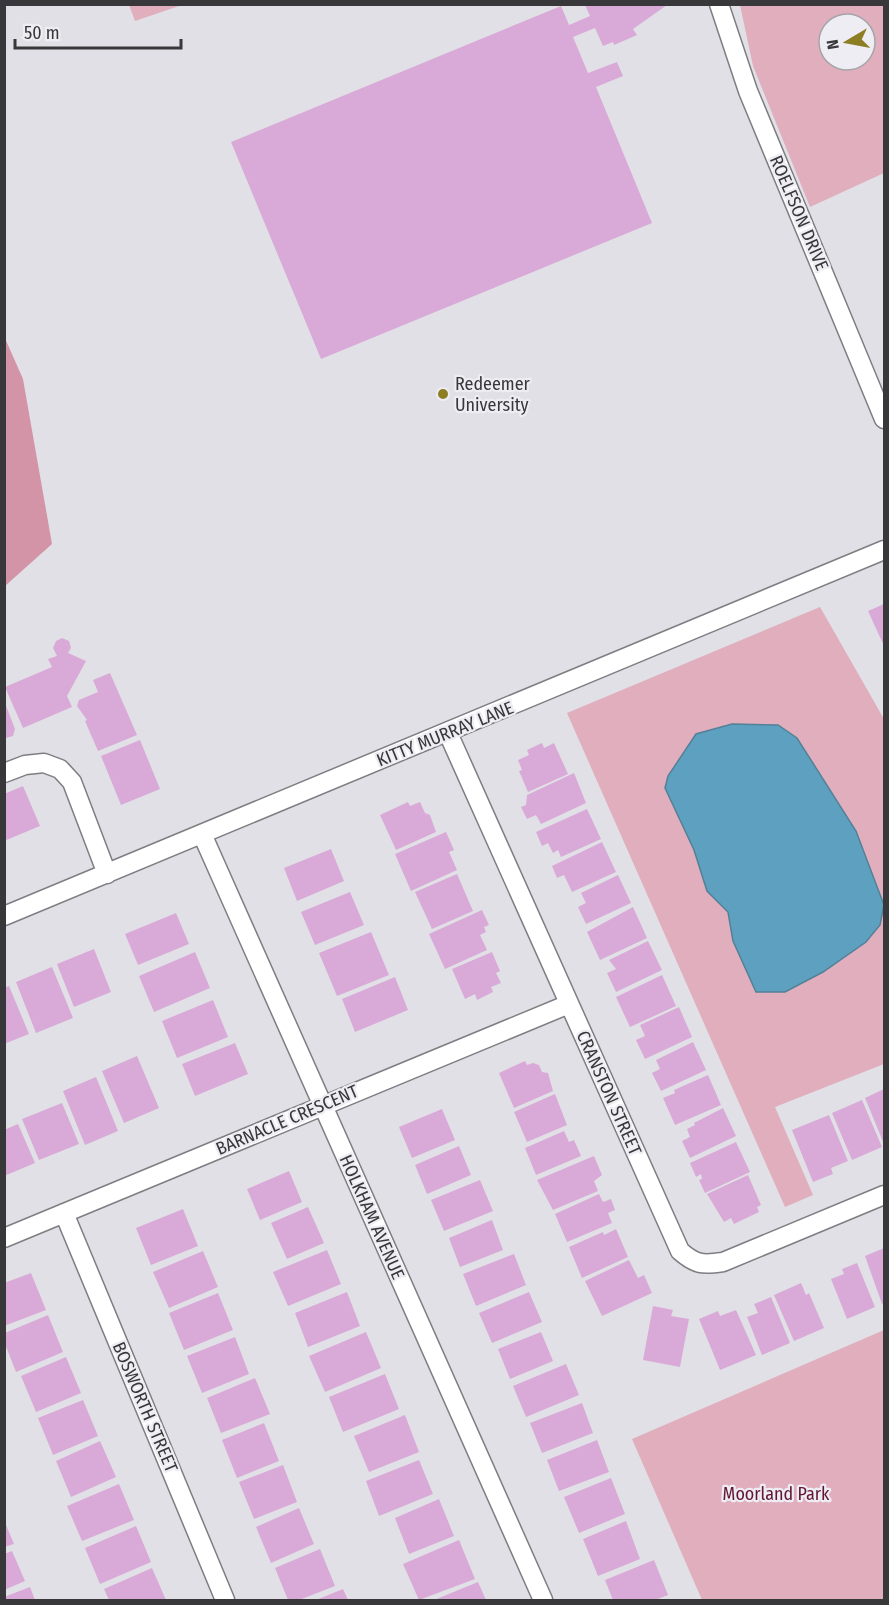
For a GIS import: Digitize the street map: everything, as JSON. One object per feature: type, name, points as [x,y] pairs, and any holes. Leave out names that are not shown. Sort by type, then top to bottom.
[{"type":"street","name":"ROELFSON DRIVE","points":[[719,4],[744,82],[885,419]]},
{"type":"street","name":"KITTY MURRAY LANE","points":[[4,916],[885,550]]},
{"type":"street","name":"CRANSTON STREET","points":[[448,733],[680,1251],[692,1262],[708,1264],[723,1262],[885,1195]]},
{"type":"street","points":[[4,773],[25,765],[44,763],[60,770],[72,782],[107,874]]},
{"type":"street","name":"HOLKHAM AVENUE","points":[[202,834],[543,1600]]},
{"type":"street","name":"BARNACLE CRESCENT","points":[[4,1238],[569,1004]]},
{"type":"street","name":"BOSWORTH STREET","points":[[64,1213],[225,1600]]},
{"type":"green space","points":[[129,4],[182,5],[135,21]]},
{"type":"green space","points":[[740,5],[884,5],[884,173],[810,207],[753,66]]},
{"type":"green space","points":[[820,607],[884,719],[884,1064],[775,1107],[813,1195],[785,1207],[567,713]]},
{"type":"green space","name":"Moorland Park","points":[[884,1330],[884,1600],[702,1600],[632,1439]]},
{"type":"shaded area","points":[[4,336],[23,379],[52,544],[5,586]]},
{"type":"water","points":[[732,724],[778,725],[797,738],[856,831],[884,905],[880,925],[866,942],[823,972],[785,992],[756,992],[733,941],[728,912],[707,891],[694,850],[665,788],[668,776],[696,734]]},
{"type":"building","points":[[585,5],[667,5],[633,29],[637,35],[614,45],[613,42],[603,46],[595,28],[573,37],[588,73],[617,62],[623,76],[596,87],[652,223],[321,359],[231,142],[561,6],[569,25],[590,16]]},
{"type":"building","points":[[884,604],[884,646],[868,611]]},
{"type":"building","points":[[62,638],[69,641],[71,648],[68,653],[86,661],[67,696],[72,707],[23,728],[5,687],[52,667],[48,659],[57,656],[53,648],[56,641]]},
{"type":"building","points":[[110,673],[137,735],[98,751],[85,721],[87,720],[77,706],[79,700],[98,692],[93,680]]},
{"type":"building","points":[[5,703],[15,729],[13,736],[6,738]]},
{"type":"building","points":[[140,740],[160,789],[121,805],[101,756]]},
{"type":"building","points":[[542,743],[544,748],[554,743],[568,774],[528,792],[519,771],[522,770],[518,760],[529,755],[527,750]]},
{"type":"building","points":[[574,773],[586,803],[541,824],[536,815],[527,819],[521,807],[526,805],[527,795]]},
{"type":"building","points":[[23,786],[40,826],[4,841],[4,794]]},
{"type":"building","points":[[408,802],[410,806],[420,802],[425,813],[430,815],[436,832],[396,850],[380,815]]},
{"type":"building","points":[[587,809],[601,839],[561,857],[558,850],[553,853],[548,843],[542,846],[536,832]]},
{"type":"building","points":[[446,832],[454,850],[449,852],[457,870],[411,891],[395,854]]},
{"type":"building","points":[[602,842],[616,872],[572,892],[564,875],[557,878],[552,866]]},
{"type":"building","points":[[331,849],[344,881],[297,901],[284,868]]},
{"type":"building","points":[[457,874],[473,911],[432,929],[415,892]]},
{"type":"building","points":[[618,875],[631,903],[586,924],[578,907],[586,903],[581,893]]},
{"type":"building","points":[[350,892],[364,925],[315,945],[301,912]]},
{"type":"building","points":[[633,907],[647,938],[600,960],[587,932]]},
{"type":"building","points":[[482,910],[489,925],[484,927],[486,932],[480,935],[487,950],[445,969],[429,934]]},
{"type":"building","points":[[176,913],[189,944],[138,965],[125,934]]},
{"type":"building","points":[[371,932],[389,975],[337,996],[319,953]]},
{"type":"building","points":[[648,941],[662,970],[616,992],[607,973],[616,969],[609,960]]},
{"type":"building","points":[[94,949],[111,992],[74,1007],[57,964]]},
{"type":"building","points":[[195,952],[210,988],[154,1012],[139,976]]},
{"type":"building","points":[[492,952],[500,971],[496,973],[501,983],[491,987],[493,992],[477,1000],[475,994],[465,999],[452,969]]},
{"type":"building","points":[[52,967],[73,1018],[36,1033],[16,982]]},
{"type":"building","points":[[662,975],[676,1006],[630,1027],[616,997]]},
{"type":"building","points":[[395,977],[408,1010],[355,1032],[342,999]]},
{"type":"building","points":[[9,986],[29,1034],[4,1044],[4,988]]},
{"type":"building","points":[[213,1000],[228,1037],[177,1058],[162,1021]]},
{"type":"building","points":[[679,1007],[692,1037],[645,1059],[636,1040],[645,1036],[640,1025]]},
{"type":"building","points":[[693,1042],[706,1070],[661,1091],[652,1073],[660,1069],[656,1060]]},
{"type":"building","points":[[235,1043],[248,1074],[195,1096],[182,1064]]},
{"type":"building","points":[[137,1056],[159,1108],[124,1123],[102,1071]]},
{"type":"building","points":[[525,1061],[527,1065],[533,1063],[539,1065],[542,1072],[548,1073],[553,1091],[514,1108],[499,1073]]},
{"type":"building","points":[[708,1075],[721,1105],[675,1125],[663,1098],[675,1093],[674,1090]]},
{"type":"building","points":[[96,1077],[118,1131],[85,1145],[63,1091]]},
{"type":"building","points":[[884,1089],[884,1144],[865,1098]]},
{"type":"building","points":[[555,1094],[567,1125],[527,1142],[514,1112]]},
{"type":"building","points":[[862,1100],[882,1147],[852,1160],[832,1113]]},
{"type":"building","points":[[62,1103],[79,1144],[39,1160],[22,1119]]},
{"type":"building","points":[[723,1108],[736,1136],[690,1158],[682,1141],[690,1137],[687,1129]]},
{"type":"building","points":[[442,1109],[455,1140],[412,1158],[399,1127]]},
{"type":"building","points":[[829,1115],[848,1161],[831,1168],[833,1174],[813,1182],[792,1130]]},
{"type":"building","points":[[18,1124],[35,1163],[4,1176],[4,1130]]},
{"type":"building","points":[[564,1131],[569,1142],[574,1140],[581,1156],[536,1175],[525,1148]]},
{"type":"building","points":[[736,1142],[750,1172],[705,1193],[699,1180],[702,1179],[701,1174],[696,1177],[690,1163]]},
{"type":"building","points":[[459,1146],[471,1175],[427,1194],[415,1165]]},
{"type":"building","points":[[594,1156],[602,1175],[594,1181],[598,1191],[553,1210],[537,1180]]},
{"type":"building","points":[[289,1171],[302,1202],[260,1220],[247,1189]]},
{"type":"building","points":[[748,1175],[761,1205],[757,1207],[759,1212],[734,1224],[731,1218],[724,1222],[707,1194]]},
{"type":"building","points":[[480,1180],[493,1211],[444,1231],[431,1200]]},
{"type":"building","points":[[599,1194],[603,1202],[611,1199],[615,1210],[608,1213],[612,1223],[567,1242],[555,1214]]},
{"type":"building","points":[[308,1207],[324,1243],[287,1259],[271,1223]]},
{"type":"building","points":[[183,1209],[198,1246],[151,1265],[136,1228]]},
{"type":"building","points":[[492,1220],[503,1250],[460,1267],[449,1238]]},
{"type":"building","points":[[616,1229],[628,1257],[582,1278],[569,1247],[603,1232],[604,1235]]},
{"type":"building","points":[[884,1248],[884,1303],[882,1304],[865,1256]]},
{"type":"building","points":[[327,1250],[341,1284],[288,1306],[273,1272]]},
{"type":"building","points":[[203,1251],[218,1287],[169,1308],[153,1272]]},
{"type":"building","points":[[514,1254],[526,1285],[476,1306],[463,1274]]},
{"type":"building","points":[[629,1260],[638,1278],[644,1275],[652,1293],[602,1316],[585,1281]]},
{"type":"building","points":[[857,1263],[875,1307],[847,1319],[831,1279],[844,1274],[842,1269]]},
{"type":"building","points":[[31,1273],[46,1310],[4,1326],[4,1283]]},
{"type":"building","points":[[801,1283],[806,1295],[809,1293],[824,1328],[794,1341],[774,1295]]},
{"type":"building","points":[[347,1292],[360,1326],[308,1347],[295,1313]]},
{"type":"building","points":[[529,1292],[542,1322],[492,1343],[479,1313]]},
{"type":"building","points":[[218,1293],[233,1330],[184,1350],[169,1313]]},
{"type":"building","points":[[771,1297],[790,1343],[762,1355],[747,1317],[758,1313],[754,1304]]},
{"type":"building","points":[[653,1306],[673,1310],[671,1316],[689,1319],[680,1367],[643,1360]]},
{"type":"building","points":[[736,1310],[756,1355],[720,1370],[699,1319],[718,1311],[720,1316]]},
{"type":"building","points":[[48,1315],[63,1352],[16,1372],[5,1344],[5,1333]]},
{"type":"building","points":[[366,1332],[381,1368],[325,1392],[309,1356]]},
{"type":"building","points":[[541,1332],[553,1361],[510,1379],[498,1349]]},
{"type":"building","points":[[235,1337],[249,1374],[202,1393],[187,1356]]},
{"type":"building","points":[[66,1357],[81,1393],[36,1412],[21,1376]]},
{"type":"building","points":[[566,1364],[579,1395],[526,1417],[513,1386]]},
{"type":"building","points":[[385,1374],[399,1409],[343,1432],[329,1397]]},
{"type":"building","points":[[255,1378],[270,1414],[221,1433],[207,1398]]},
{"type":"building","points":[[83,1400],[98,1436],[53,1455],[38,1418]]},
{"type":"building","points":[[582,1403],[593,1433],[542,1453],[530,1423]]},
{"type":"building","points":[[405,1415],[419,1452],[369,1472],[354,1436]]},
{"type":"building","points":[[264,1423],[279,1461],[237,1478],[222,1440]]},
{"type":"building","points":[[597,1440],[609,1472],[559,1491],[547,1460]]},
{"type":"building","points":[[100,1441],[116,1477],[71,1497],[56,1461]]},
{"type":"building","points":[[419,1460],[433,1494],[379,1516],[366,1481]]},
{"type":"building","points":[[283,1465],[297,1502],[254,1519],[239,1482]]},
{"type":"building","points":[[611,1478],[625,1514],[579,1533],[564,1497]]},
{"type":"building","points":[[119,1484],[134,1520],[82,1541],[67,1506]]},
{"type":"building","points":[[439,1499],[454,1536],[409,1554],[395,1518]]},
{"type":"building","points":[[299,1508],[314,1544],[271,1563],[256,1527]]},
{"type":"building","points":[[4,1520],[14,1544],[4,1547]]},
{"type":"building","points":[[626,1521],[640,1559],[598,1576],[583,1539]]},
{"type":"building","points":[[136,1526],[151,1562],[100,1584],[85,1548]]},
{"type":"building","points":[[459,1540],[475,1579],[419,1600],[403,1564]]},
{"type":"building","points":[[320,1549],[335,1586],[299,1600],[288,1600],[275,1568]]},
{"type":"building","points":[[12,1551],[25,1581],[4,1590],[4,1554]]},
{"type":"building","points":[[654,1560],[668,1595],[655,1600],[613,1600],[605,1580]]},
{"type":"building","points":[[152,1568],[166,1600],[109,1600],[104,1589]]},
{"type":"building","points":[[478,1582],[486,1600],[434,1600]]},
{"type":"building","points":[[30,1587],[35,1600],[4,1600],[4,1597]]},
{"type":"building","points":[[343,1589],[348,1600],[316,1600]]},
{"type":"place","name":"Redeemer University","points":[[443,394]]}]
